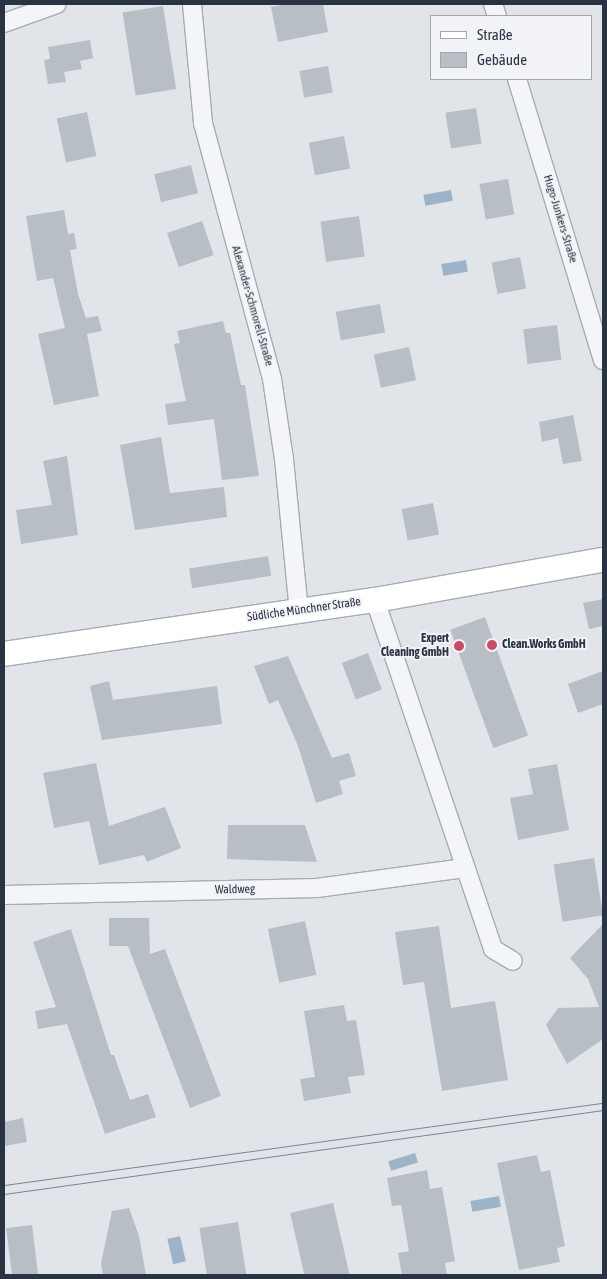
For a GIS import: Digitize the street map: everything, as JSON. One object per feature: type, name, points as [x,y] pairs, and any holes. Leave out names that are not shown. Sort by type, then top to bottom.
[{"type":"main road","name":"Südliche Münchner Straße","points":[[4,654],[375,600],[603,560]]},
{"type":"street","points":[[4,23],[57,4]]},
{"type":"street","name":"Alexander-Schmorell-Straße","points":[[192,4],[203,123],[272,379],[284,459],[299,611]]},
{"type":"street","name":"Hugo-Junkers-Straße","points":[[517,80],[603,360]]},
{"type":"street","points":[[375,600],[493,949],[513,961]]},
{"type":"street","name":"Waldweg","points":[[4,895],[317,888],[465,868]]},
{"type":"water","points":[[451,190],[453,201],[425,206],[423,195]]},
{"type":"water","points":[[466,260],[468,272],[443,276],[441,264]]},
{"type":"water","points":[[415,1153],[418,1163],[391,1171],[388,1161]]},
{"type":"water","points":[[499,1196],[501,1207],[472,1212],[470,1201]]},
{"type":"water","points":[[180,1236],[186,1261],[173,1264],[167,1239]]},
{"type":"building","points":[[287,4],[323,4],[328,32],[278,42],[271,7]]},
{"type":"building","points":[[163,6],[176,89],[136,95],[123,12]]},
{"type":"building","points":[[90,40],[93,58],[80,61],[82,69],[64,72],[66,82],[48,84],[44,60],[50,59],[48,47]]},
{"type":"building","points":[[328,66],[333,93],[304,98],[299,71]]},
{"type":"building","points":[[476,108],[482,144],[451,148],[445,113]]},
{"type":"building","points":[[87,112],[96,156],[66,162],[57,118]]},
{"type":"building","points":[[344,136],[350,168],[315,175],[309,143]]},
{"type":"building","points":[[191,165],[198,193],[161,202],[154,174]]},
{"type":"building","points":[[508,179],[514,214],[486,219],[479,184]]},
{"type":"building","points":[[64,210],[68,234],[74,233],[77,249],[70,250],[78,294],[86,318],[98,316],[102,331],[87,334],[99,396],[54,405],[38,334],[65,328],[53,278],[37,281],[26,216]]},
{"type":"building","points":[[359,216],[365,257],[326,262],[320,221]]},
{"type":"building","points":[[202,221],[214,255],[179,267],[167,233]]},
{"type":"building","points":[[520,257],[526,288],[498,294],[492,263]]},
{"type":"building","points":[[380,304],[385,333],[341,340],[336,312]]},
{"type":"building","points":[[223,321],[226,333],[230,333],[241,385],[245,385],[259,476],[222,480],[214,419],[168,425],[165,404],[186,401],[174,344],[180,343],[177,331]]},
{"type":"building","points":[[557,325],[561,360],[528,364],[523,329]]},
{"type":"building","points":[[409,347],[416,380],[381,388],[374,354]]},
{"type":"building","points":[[573,415],[582,461],[563,464],[558,438],[542,442],[539,422]]},
{"type":"building","points":[[161,437],[170,493],[224,487],[227,517],[135,530],[120,445]]},
{"type":"building","points":[[67,456],[78,535],[21,544],[16,510],[52,505],[43,461]]},
{"type":"building","points":[[433,503],[439,534],[408,541],[402,509]]},
{"type":"building","points":[[268,556],[271,576],[192,588],[189,569]]},
{"type":"building","points":[[603,599],[603,626],[589,629],[583,603]]},
{"type":"building","points":[[485,617],[528,735],[493,748],[450,630]]},
{"type":"building","points":[[368,653],[382,689],[356,699],[342,663]]},
{"type":"building","points":[[288,656],[332,758],[349,753],[356,776],[339,781],[343,794],[316,803],[298,746],[278,700],[269,704],[254,666]]},
{"type":"building","points":[[603,671],[603,704],[578,713],[568,684]]},
{"type":"building","points":[[109,681],[113,700],[217,686],[222,724],[102,740],[90,686]]},
{"type":"building","points":[[96,763],[109,826],[165,807],[181,848],[147,862],[144,855],[99,865],[89,821],[54,828],[43,773]]},
{"type":"building","points":[[557,764],[569,830],[518,840],[510,798],[533,794],[528,769]]},
{"type":"building","points":[[228,825],[305,825],[317,862],[227,859]]},
{"type":"building","points":[[594,858],[603,915],[563,922],[554,864]]},
{"type":"building","points":[[109,918],[149,918],[150,954],[165,949],[221,1096],[190,1108],[128,946],[109,946]]},
{"type":"building","points":[[305,921],[316,975],[279,983],[268,929]]},
{"type":"building","points":[[603,924],[603,1039],[567,1064],[546,1025],[558,1008],[599,1007],[588,979],[570,958]]},
{"type":"building","points":[[439,926],[451,1008],[495,1001],[508,1080],[442,1091],[424,982],[403,985],[395,932]]},
{"type":"building","points":[[71,929],[111,1055],[114,1055],[130,1100],[148,1094],[156,1117],[105,1134],[67,1024],[38,1029],[35,1011],[56,1007],[33,942]]},
{"type":"building","points":[[344,1005],[347,1021],[356,1020],[365,1075],[348,1077],[351,1093],[304,1101],[300,1079],[315,1077],[304,1011]]},
{"type":"building","points":[[23,1118],[27,1142],[4,1146],[4,1122]]},
{"type":"building","points":[[537,1155],[541,1172],[550,1170],[565,1246],[557,1248],[560,1262],[519,1270],[497,1163]]},
{"type":"building","points":[[427,1170],[430,1189],[442,1187],[455,1261],[445,1263],[447,1275],[402,1275],[398,1253],[409,1251],[401,1205],[392,1206],[387,1178]]},
{"type":"building","points":[[333,1203],[350,1275],[304,1275],[290,1213]]},
{"type":"building","points":[[129,1208],[139,1236],[146,1275],[103,1275],[101,1263],[112,1211]]},
{"type":"building","points":[[238,1222],[246,1275],[207,1275],[199,1228]]},
{"type":"building","points":[[32,1225],[38,1275],[12,1275],[6,1228]]},
{"type":"tram line","points":[[4,1185],[601,1103]]},
{"type":"tram line","points":[[4,1194],[603,1110]]},
{"type":"place","name":"Clean.Works GmbH","points":[[492,645]]},
{"type":"place","name":"Expert Cleaning GmbH","points":[[459,646]]}]
